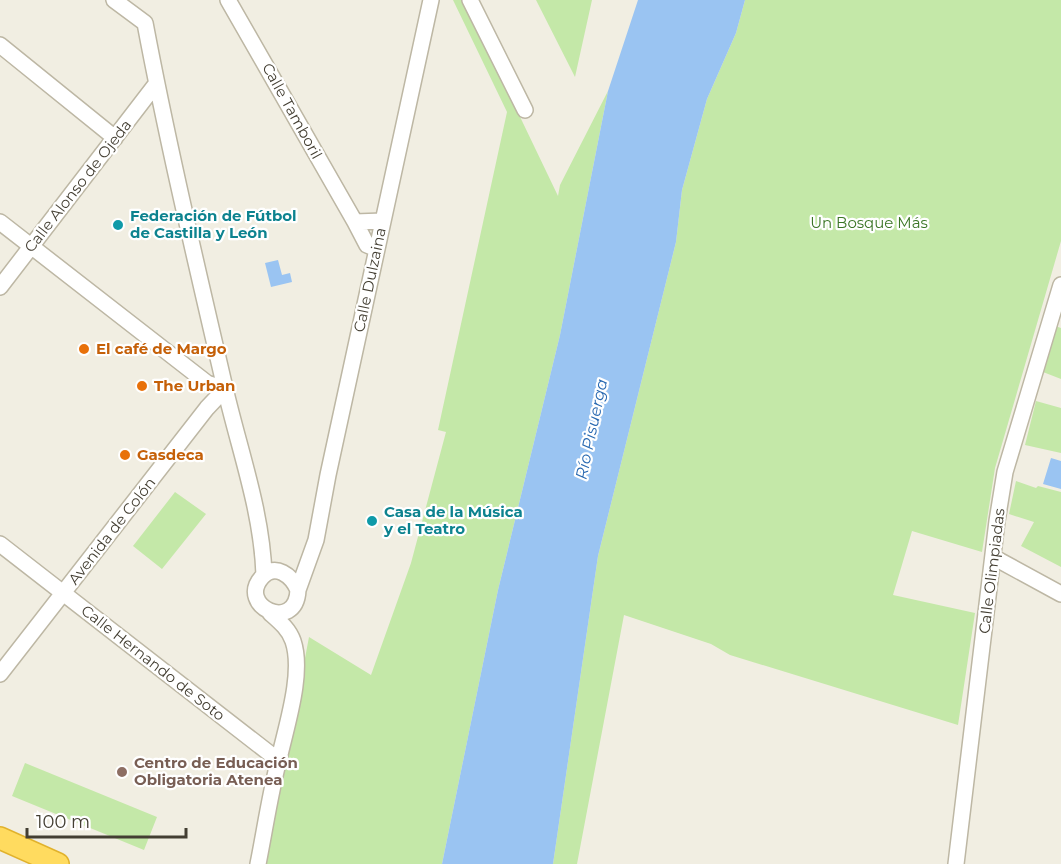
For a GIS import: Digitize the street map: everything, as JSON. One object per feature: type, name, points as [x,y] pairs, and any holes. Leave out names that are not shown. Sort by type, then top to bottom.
[{"type":"highway","points":[[0,838],[58,864]]},
{"type":"street","points":[[114,0],[145,23],[156,84],[263,548],[276,573],[293,579],[298,590],[298,597],[290,609],[270,613]]},
{"type":"street","name":"Calle Tamboril","points":[[228,0],[367,245],[377,249]]},
{"type":"street","name":"Calle Dulzaina","points":[[298,590],[316,540],[431,0]]},
{"type":"street","points":[[470,0],[525,110]]},
{"type":"street","points":[[0,45],[115,138]]},
{"type":"street","name":"Calle Alonso de Ojeda","points":[[0,287],[156,84]]},
{"type":"street","points":[[355,222],[383,221]]},
{"type":"street","points":[[0,222],[207,383],[225,389]]},
{"type":"street","name":"Calle Olimpiadas","points":[[956,864],[1005,472],[1057,309],[1061,285]]},
{"type":"street","name":"Avenida de Colón","points":[[0,674],[207,408],[225,389]]},
{"type":"street","name":"Calle Hernando de Soto","points":[[0,544],[278,760]]},
{"type":"street","points":[[993,557],[1061,594]]},
{"type":"street","points":[[258,864],[278,760],[291,713],[296,667],[294,643],[289,631],[259,605],[256,599],[257,585],[276,573],[309,560]]},
{"type":"street","points":[[289,631],[290,609]]},
{"type":"green space","points":[[453,0],[464,0],[558,196],[560,185],[608,91],[560,335],[498,590],[442,864],[266,864],[309,637],[371,675],[411,563],[446,432],[438,430],[507,112]]},
{"type":"green space","points":[[536,0],[592,0],[575,77]]},
{"type":"green space","name":"Un Bosque Más","points":[[745,0],[1061,0],[1061,241],[995,468],[982,552],[912,531],[893,595],[975,613],[958,725],[730,655],[711,644],[624,615],[577,864],[553,864],[598,556],[676,242],[682,190],[707,99],[736,33]]},
{"type":"green space","points":[[1055,326],[1061,328],[1061,379],[1043,372]]},
{"type":"green space","points":[[1036,401],[1061,408],[1061,453],[1025,445]]},
{"type":"green space","points":[[1016,481],[1036,488],[1038,486],[1061,492],[1061,567],[1021,546],[1034,522],[1009,514]]},
{"type":"green space","points":[[175,492],[206,514],[162,569],[133,546]]},
{"type":"green space","points":[[25,763],[157,817],[144,850],[12,796]]},
{"type":"water","name":"Río Pisuerga","points":[[638,0],[745,0],[736,33],[707,99],[682,190],[676,242],[598,556],[553,864],[442,864],[498,590],[560,335],[608,91]]},
{"type":"water","points":[[278,260],[282,275],[290,273],[292,282],[271,287],[265,263]]},
{"type":"water","points":[[1051,458],[1061,461],[1061,489],[1043,484]]},
{"type":"place","name":"Federación de Fútbol de Castilla y León","points":[[118,225]]},
{"type":"place","name":"El café de Margo","points":[[84,349]]},
{"type":"place","name":"The Urban","points":[[142,386]]},
{"type":"place","name":"Gasdeca","points":[[125,455]]},
{"type":"place","name":"Casa de la Música y el Teatro","points":[[372,521]]},
{"type":"place","name":"Centro de Educación Obligatoria Atenea","points":[[122,772]]}]
